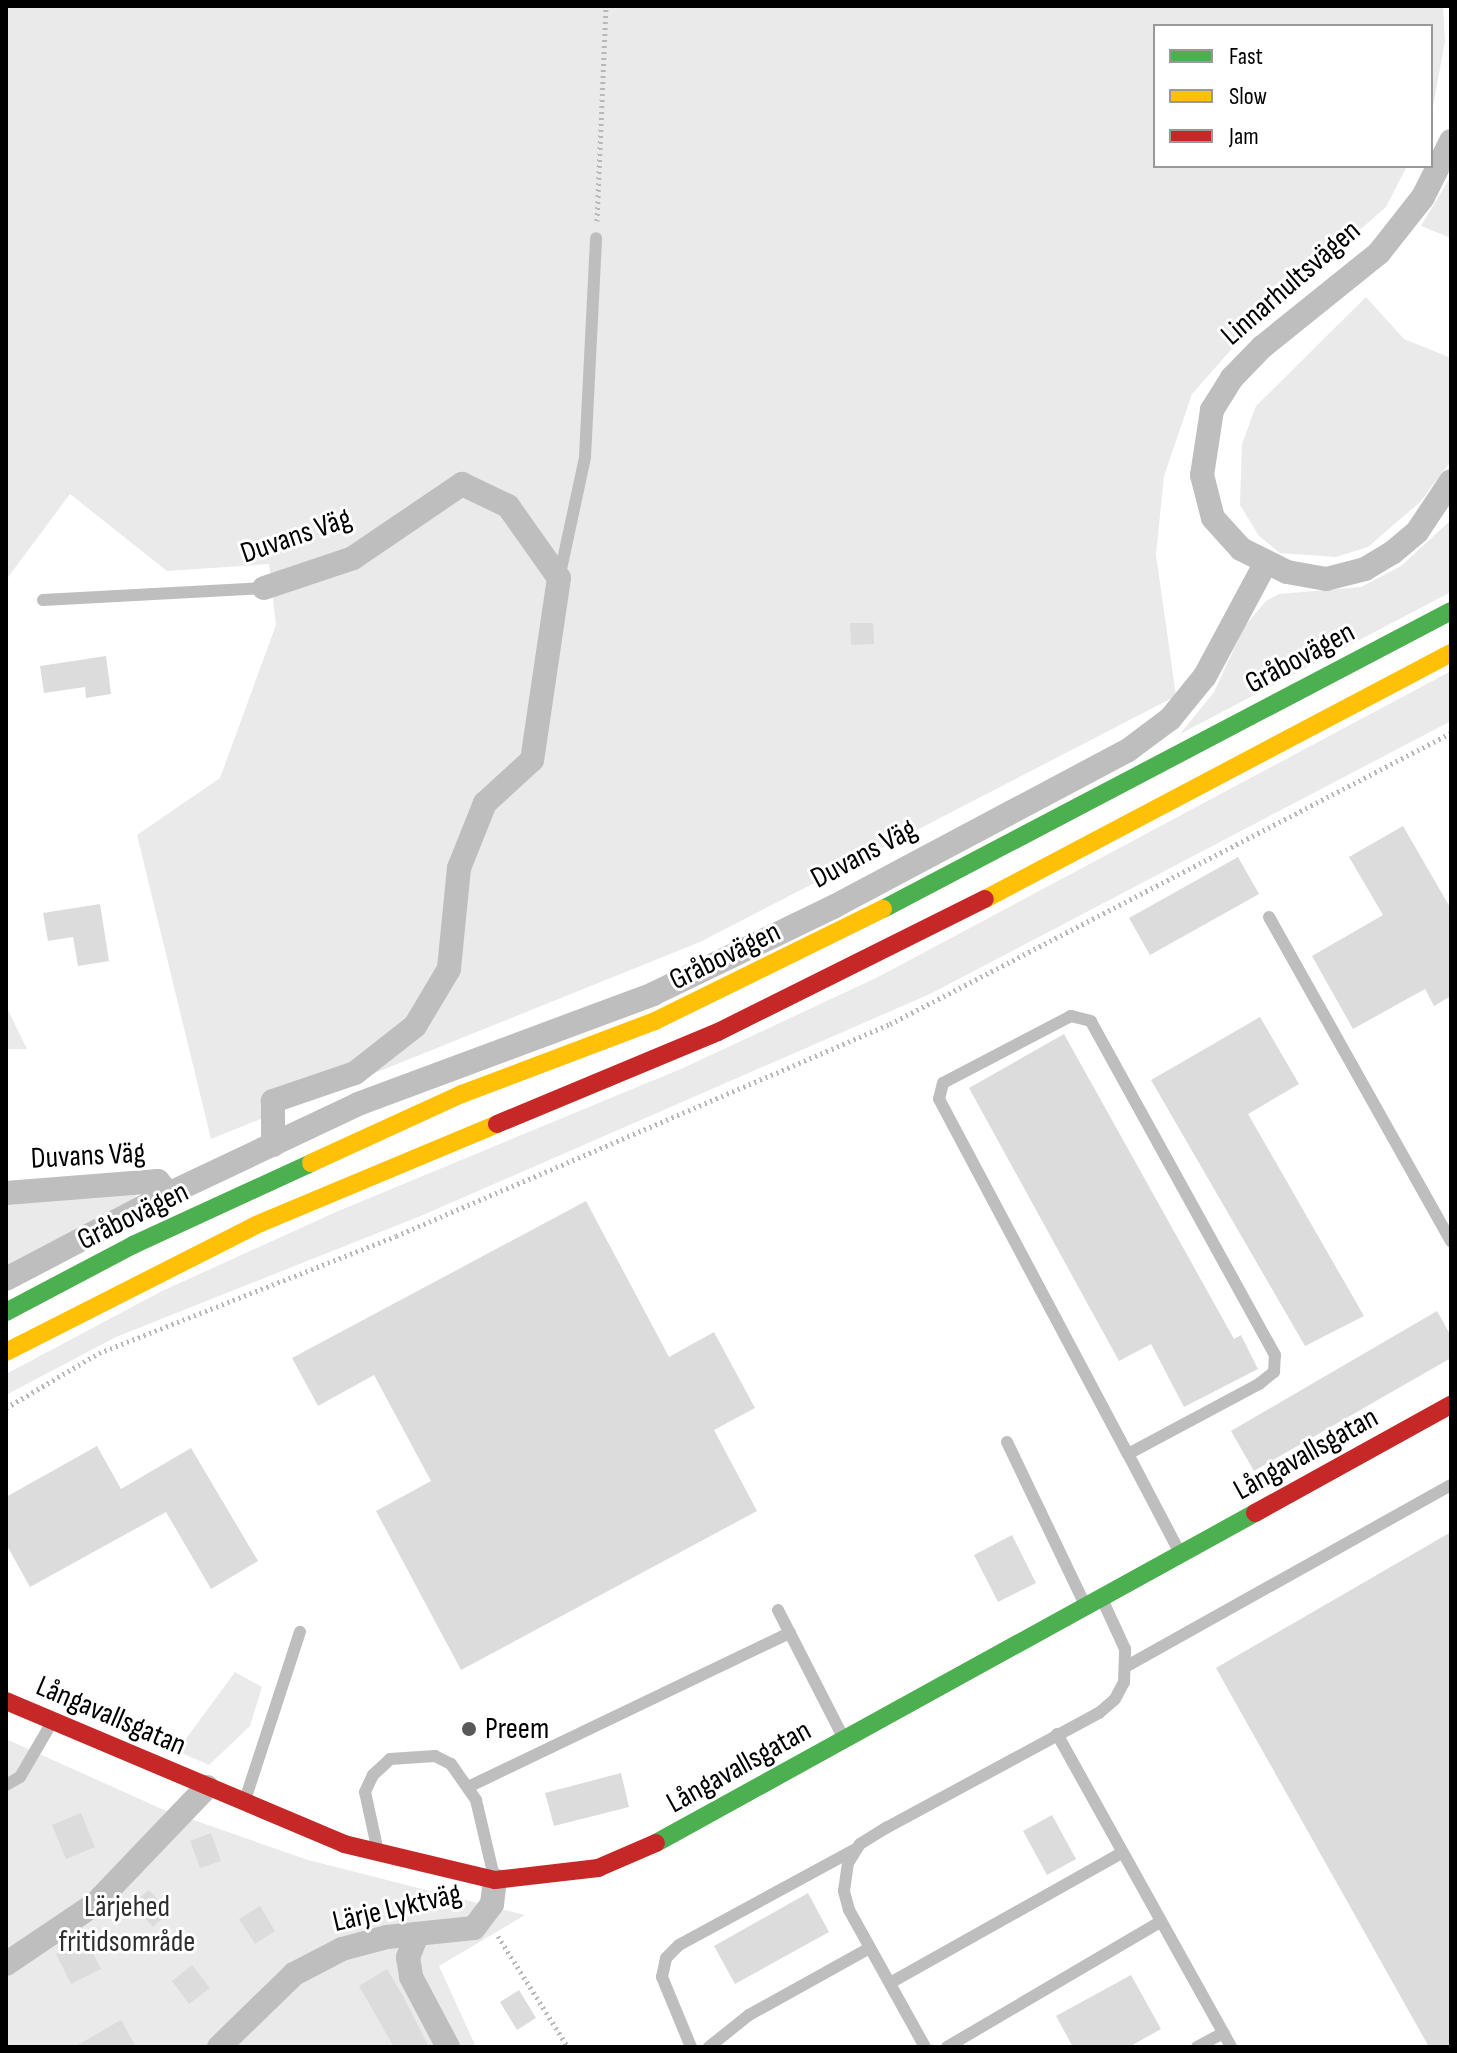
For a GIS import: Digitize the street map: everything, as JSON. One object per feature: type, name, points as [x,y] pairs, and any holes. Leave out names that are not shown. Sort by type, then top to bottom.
[{"type":"main road","name":"Gråbovägen","points":[[6,1312],[133,1245],[462,1094],[655,1021],[967,868],[1451,611]]},
{"type":"main road","name":"Gråbovägen","points":[[6,1352],[256,1225],[718,1032],[953,916],[1451,653]]},
{"type":"main road","name":"Långavallsgatan","points":[[6,1701],[244,1803],[380,1853],[495,1880],[598,1868],[663,1840],[1451,1405]]},
{"type":"street","name":"Linnarhultsvägen","points":[[1451,141],[1423,197],[1379,253],[1262,347],[1212,410],[1203,444],[1205,497],[1226,535],[1265,564],[1326,579],[1365,569],[1417,532],[1451,481]]},
{"type":"street","name":"Duvans Väg","points":[[264,588],[353,558],[462,484],[508,506],[559,578]]},
{"type":"street","name":"Duvans Väg","points":[[6,1279],[168,1194],[358,1104],[653,994],[835,906],[1127,751],[1170,719],[1205,676],[1265,564]]},
{"type":"street","points":[[273,1145],[273,1101],[355,1073],[415,1026],[449,969],[459,868],[479,816],[485,803],[532,760],[559,578]]},
{"type":"street","name":"Duvans Väg","points":[[6,1193],[158,1181],[168,1194]]},
{"type":"street","points":[[6,1964],[95,1904],[207,1787]]},
{"type":"street","name":"Lärje Lyktväg","points":[[219,2047],[294,1974],[342,1949],[474,1928],[486,1918],[495,1880]]},
{"type":"street","points":[[417,1935],[408,1957],[411,1977],[448,2047]]},
{"type":"lane","points":[[559,578],[585,457],[596,238]]},
{"type":"lane","name":"Duvans Väg","points":[[43,600],[264,588]]},
{"type":"lane","points":[[1269,917],[1451,1241]]},
{"type":"lane","points":[[1128,1454],[1259,1384],[1274,1372],[1275,1355],[1091,1021],[1071,1016],[943,1083],[939,1099],[1182,1556]]},
{"type":"lane","points":[[691,2047],[662,1977],[666,1958],[679,1945],[1099,1713],[1115,1699],[1127,1666],[1125,1649],[1094,1604],[1007,1442]]},
{"type":"lane","points":[[1127,1666],[1451,1485]]},
{"type":"lane","points":[[778,1610],[845,1740]]},
{"type":"lane","points":[[244,1803],[300,1632]]},
{"type":"lane","points":[[468,1787],[790,1633]]},
{"type":"lane","points":[[6,1785],[20,1777],[53,1721]]},
{"type":"lane","points":[[1057,1734],[1231,2047]]},
{"type":"lane","points":[[380,1853],[365,1792],[390,1759],[435,1756],[451,1764],[468,1787],[483,1817],[495,1880]]},
{"type":"lane","points":[[854,1850],[844,1891],[870,1948],[925,2047]]},
{"type":"lane","points":[[890,1983],[1122,1853]]},
{"type":"lane","points":[[947,2047],[1160,1922]]},
{"type":"lane","points":[[709,2047],[749,2015],[870,1948]]},
{"type":"lane","points":[[1197,2047],[1223,2033]]},
{"type":"path","points":[[596,238],[606,6]]},
{"type":"path","points":[[6,1408],[99,1353],[396,1236],[890,1024],[1451,733]]},
{"type":"path","points":[[486,1918],[568,2047]]},
{"type":"green space","points":[[6,6],[1443,6],[1445,41],[1433,107],[1433,24],[1153,24],[1153,168],[1406,168],[1386,207],[1258,319],[1192,394],[1164,476],[1156,555],[1176,696],[700,942],[211,1139],[137,835],[220,778],[276,625],[269,564],[167,571],[70,494],[6,580]]},
{"type":"green space","points":[[1451,176],[1451,238],[1421,226]]},
{"type":"green space","points":[[1366,297],[1404,339],[1451,358],[1451,461],[1420,502],[1368,547],[1336,557],[1280,553],[1259,536],[1240,505],[1242,444],[1256,406]]},
{"type":"green space","points":[[1451,520],[1451,592],[1180,734],[1214,692],[1244,627],[1266,601],[1279,594],[1361,587],[1401,566]]},
{"type":"green space","points":[[1451,671],[1451,721],[930,994],[423,1215],[116,1337],[6,1395],[6,1374],[162,1291],[336,1212],[683,1068],[878,977]]},
{"type":"green space","points":[[6,1006],[27,1049],[6,1049]]},
{"type":"green space","points":[[138,1191],[134,1200],[6,1268],[6,1203]]},
{"type":"green space","points":[[235,1672],[262,1687],[250,1726],[209,1765],[177,1751]]},
{"type":"green space","name":"Lärjehed fritidsområde","points":[[6,1739],[162,1809],[308,1860],[525,1915],[439,1966],[476,2047],[6,2047]]},
{"type":"building","points":[[850,623],[873,623],[874,644],[851,645]]},
{"type":"building","points":[[106,656],[111,694],[86,698],[85,687],[44,693],[40,666]]},
{"type":"building","points":[[1403,826],[1451,909],[1451,996],[1434,1006],[1425,989],[1353,1029],[1312,956],[1383,915],[1349,857]]},
{"type":"building","points":[[1238,857],[1259,894],[1150,955],[1129,918]]},
{"type":"building","points":[[100,904],[109,961],[78,966],[73,937],[48,941],[43,913]]},
{"type":"building","points":[[1260,1017],[1299,1084],[1248,1114],[1364,1316],[1305,1346],[1151,1080]]},
{"type":"building","points":[[1064,1034],[1234,1339],[1241,1335],[1258,1369],[1184,1407],[1151,1344],[1119,1361],[969,1088]]},
{"type":"building","points":[[586,1201],[669,1357],[714,1332],[755,1408],[714,1430],[757,1511],[461,1670],[376,1511],[431,1481],[374,1375],[318,1406],[292,1358]]},
{"type":"building","points":[[1437,1311],[1451,1336],[1451,1358],[1254,1471],[1231,1431]]},
{"type":"building","points":[[97,1446],[121,1489],[191,1448],[258,1561],[211,1589],[166,1512],[30,1587],[6,1544],[6,1497]]},
{"type":"building","points":[[1451,1532],[1451,2047],[1429,2047],[1216,1668]]},
{"type":"building","points":[[1012,1535],[1036,1583],[998,1602],[974,1555]]},
{"type":"building","points":[[621,1773],[629,1807],[554,1826],[545,1793]]},
{"type":"building","points":[[81,1813],[95,1847],[66,1859],[52,1825]]},
{"type":"building","points":[[1052,1815],[1076,1859],[1047,1875],[1023,1831]]},
{"type":"building","points":[[211,1833],[221,1861],[200,1868],[190,1841]]},
{"type":"building","points":[[149,1890],[169,1912],[153,1927],[132,1904]]},
{"type":"building","points":[[808,1893],[829,1932],[735,1984],[714,1946]]},
{"type":"building","points":[[260,1906],[275,1931],[255,1944],[239,1919]]},
{"type":"building","points":[[86,1939],[101,1969],[71,1984],[56,1954]]},
{"type":"building","points":[[192,1965],[210,1988],[189,2004],[172,1981]]},
{"type":"building","points":[[387,1969],[429,2047],[394,2047],[359,1986]]},
{"type":"building","points":[[1131,1975],[1161,2029],[1129,2047],[1073,2047],[1056,2016]]},
{"type":"building","points":[[519,1990],[536,2018],[517,2030],[500,2002]]},
{"type":"building","points":[[121,2020],[136,2047],[74,2047]]},
{"type":"traffic: fast","points":[[883,909],[1451,611]]},
{"type":"traffic: fast","points":[[6,1312],[133,1245],[311,1163]]},
{"type":"traffic: fast","points":[[656,1843],[1255,1513]]},
{"type":"traffic: slow","points":[[985,899],[1451,653]]},
{"type":"traffic: slow","points":[[311,1163],[462,1094],[655,1021],[883,909]]},
{"type":"traffic: slow","points":[[6,1352],[256,1225],[497,1124]]},
{"type":"traffic: jam","points":[[497,1124],[718,1032],[985,899]]},
{"type":"traffic: jam","points":[[1255,1513],[1451,1405]]},
{"type":"traffic: jam","points":[[6,1701],[344,1844],[495,1880],[598,1868],[656,1843]]},
{"type":"place","name":"Preem","points":[[469,1729]]}]
